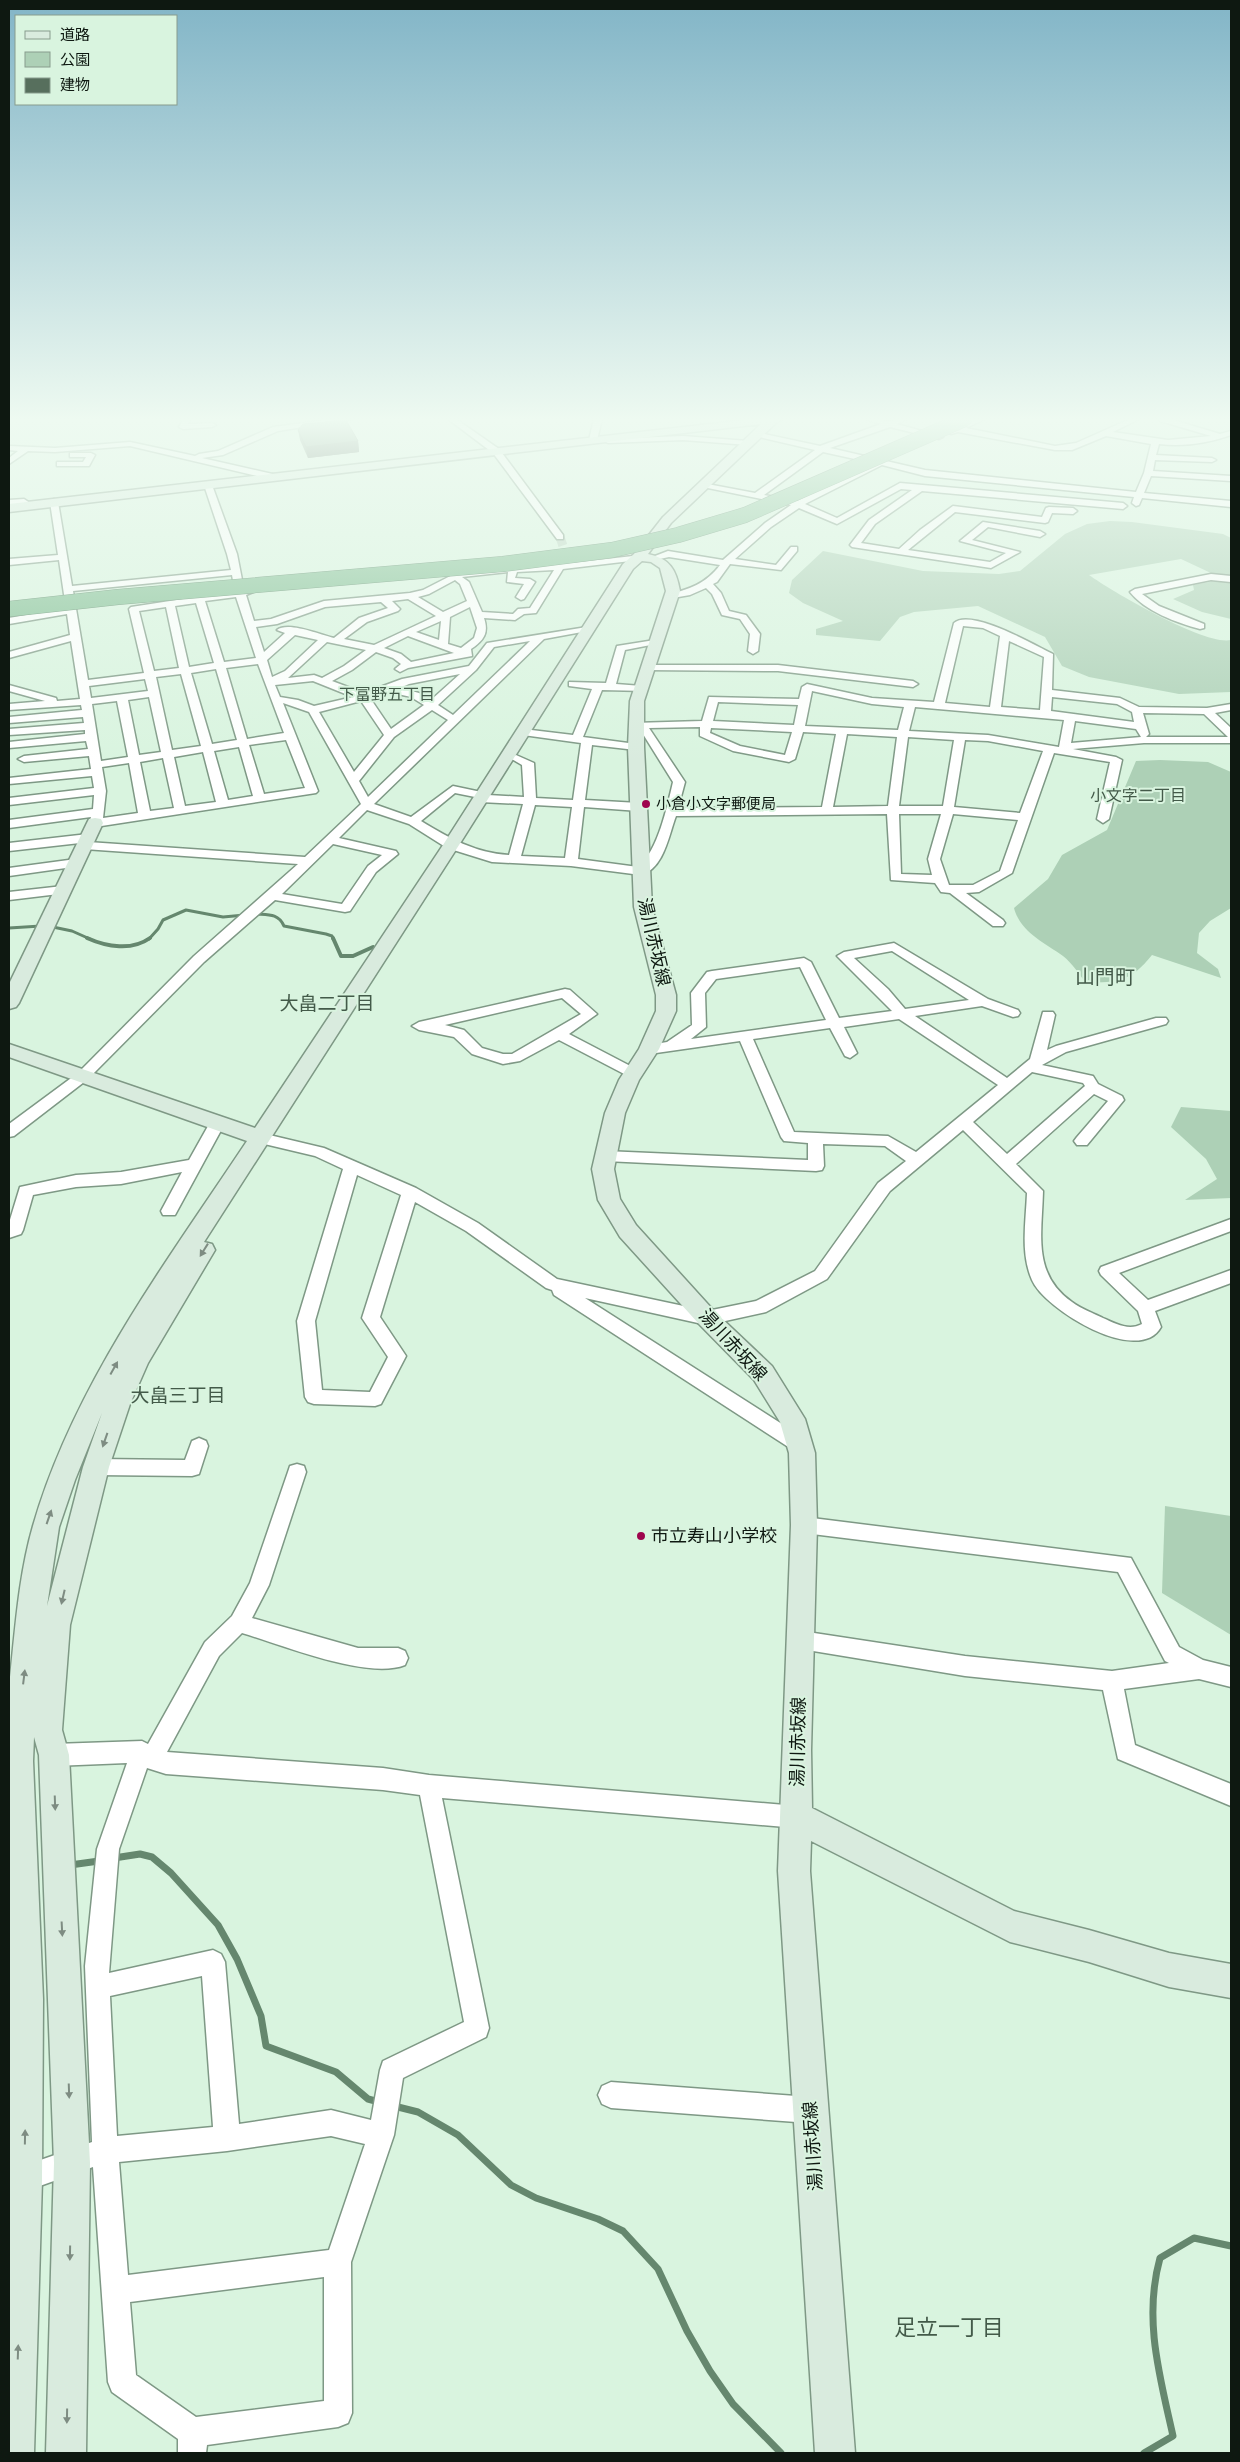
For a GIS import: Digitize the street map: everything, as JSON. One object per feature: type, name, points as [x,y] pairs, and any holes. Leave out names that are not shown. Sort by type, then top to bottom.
[{"type":"highway","points":[[9,604],[95,594],[574,551],[659,534]]},
{"type":"highway","points":[[9,609],[127,596],[512,563],[612,550],[682,534]]},
{"type":"street","points":[[9,1003],[91,829],[100,791],[59,534]]},
{"type":"street","points":[[9,847],[144,816],[312,791],[268,683],[253,625],[240,593],[236,572],[224,534]]},
{"type":"street","points":[[14,2453],[18,2000],[23,1872],[13,1762],[15,1703],[46,1527],[73,1451],[93,1406],[131,1336],[267,1140],[456,846],[484,797],[636,567],[649,558],[660,534]]},
{"type":"street","points":[[670,597],[714,580],[726,562],[758,534]]},
{"type":"street","points":[[863,534],[855,545],[991,564],[1015,552],[965,541],[974,534]]},
{"type":"street","points":[[902,552],[921,534]]},
{"type":"street","points":[[180,810],[151,675],[134,609],[272,588],[567,566],[649,558],[668,554],[778,568],[794,549]]},
{"type":"street","points":[[9,562],[63,558]]},
{"type":"street","points":[[484,797],[516,758],[527,733],[589,628],[628,567],[649,558]]},
{"type":"street","name":"湯川赤坂線","points":[[649,558],[666,565],[671,577],[672,591],[637,701],[636,736],[643,907],[666,995],[666,1011],[659,1048],[633,1073],[614,1112],[604,1169],[609,1200],[628,1231],[707,1318],[763,1373],[792,1419],[800,1445],[804,1525],[794,1871],[835,2451]]},
{"type":"street","points":[[504,642],[524,627],[533,611],[567,566]]},
{"type":"street","points":[[513,570],[510,580],[530,582],[521,597]]},
{"type":"street","points":[[68,588],[236,572]]},
{"type":"street","points":[[253,625],[273,622],[324,604],[360,599],[410,596],[426,592],[460,575]]},
{"type":"street","points":[[460,575],[478,614],[482,628],[479,639],[466,648],[468,654]]},
{"type":"street","points":[[1200,626],[1156,607],[1138,597],[1135,592],[1211,577],[1231,579]]},
{"type":"street","points":[[708,583],[716,593],[725,613],[743,616],[755,634],[753,651]]},
{"type":"street","points":[[410,596],[446,618],[442,646]]},
{"type":"street","points":[[336,641],[363,620],[395,609],[382,597]]},
{"type":"street","points":[[83,684],[261,660],[288,631],[312,620],[357,605],[360,599]]},
{"type":"street","points":[[200,600],[260,799]]},
{"type":"street","points":[[324,681],[348,668],[375,648],[441,615],[472,603]]},
{"type":"street","points":[[170,604],[185,670],[223,804]]},
{"type":"street","points":[[9,621],[71,610]]},
{"type":"street","points":[[478,614],[515,617],[521,611],[533,611]]},
{"type":"street","points":[[939,706],[959,623],[985,626],[1049,656],[1045,714]]},
{"type":"street","points":[[253,625],[307,633],[325,639],[375,648],[397,656],[409,665]]},
{"type":"street","points":[[354,780],[390,735],[432,704],[472,668],[490,645],[589,628]]},
{"type":"street","points":[[408,633],[468,654]]},
{"type":"street","points":[[995,710],[1006,635]]},
{"type":"street","points":[[9,1132],[84,1076],[199,958],[272,896],[540,636]]},
{"type":"street","points":[[9,655],[75,637]]},
{"type":"street","points":[[268,683],[289,673],[325,639]]},
{"type":"street","points":[[396,639],[441,657]]},
{"type":"street","points":[[610,687],[621,648],[657,641]]},
{"type":"street","points":[[406,681],[399,670],[409,665],[441,657],[483,653]]},
{"type":"street","points":[[313,710],[364,697],[406,681],[472,668]]},
{"type":"street","points":[[573,684],[610,687],[645,679],[778,668],[912,684]]},
{"type":"street","points":[[268,683],[314,678],[364,697],[390,735]]},
{"type":"street","points":[[571,862],[578,803],[582,740],[598,686]]},
{"type":"street","points":[[803,702],[712,700],[704,734],[737,749],[789,759],[799,728],[807,687],[872,701],[1045,714],[1141,726]]},
{"type":"street","points":[[9,688],[86,708]]},
{"type":"street","points":[[389,689],[415,695],[453,719]]},
{"type":"street","points":[[9,720],[86,708],[122,697],[154,693]]},
{"type":"street","points":[[1047,693],[1120,701],[1137,710],[1207,711],[1231,707]]},
{"type":"street","points":[[9,694],[13,694],[9,710],[65,703]]},
{"type":"street","points":[[122,697],[144,816]]},
{"type":"street","points":[[275,699],[294,702],[313,710],[366,803],[373,809],[413,822],[456,846],[492,858],[571,862],[641,870],[653,861],[671,812],[678,782],[647,732],[636,736]]},
{"type":"street","points":[[910,704],[903,732],[892,810],[895,877],[940,879]]},
{"type":"street","points":[[1137,710],[1144,740]]},
{"type":"street","points":[[1207,711],[1231,734]]},
{"type":"street","points":[[1064,747],[1070,717]]},
{"type":"street","points":[[527,733],[582,740],[636,736],[706,724],[903,732],[960,736],[1050,748],[1116,760],[1103,819]]},
{"type":"street","points":[[827,810],[842,730]]},
{"type":"street","points":[[9,732],[90,732]]},
{"type":"street","points":[[9,745],[90,732]]},
{"type":"street","points":[[9,781],[96,769],[168,754],[289,736]]},
{"type":"street","points":[[960,736],[948,810],[934,860],[945,889],[975,889],[1006,873],[1050,748]]},
{"type":"street","points":[[1050,748],[1144,740],[1231,740]]},
{"type":"street","points":[[24,759],[93,752]]},
{"type":"street","points":[[514,858],[530,801],[528,763],[516,758]]},
{"type":"street","points":[[413,822],[453,790],[484,797],[639,807]]},
{"type":"street","points":[[9,802],[100,791]]},
{"type":"street","points":[[671,812],[948,810],[1025,817]]},
{"type":"street","points":[[9,824],[91,829],[307,861]]},
{"type":"street","points":[[272,896],[345,908],[372,870],[392,854],[329,839]]},
{"type":"street","points":[[9,872],[76,863]]},
{"type":"street","points":[[953,889],[998,924]]},
{"type":"street","points":[[9,896],[63,890]]},
{"type":"street","points":[[1006,1084],[902,1014],[883,992],[844,956],[894,947],[983,1002],[1012,1014]]},
{"type":"street","points":[[659,1048],[699,1027],[698,993],[712,975],[804,962],[850,1053]]},
{"type":"street","points":[[565,994],[590,1014],[559,1034],[515,1058],[504,1059],[477,1051],[468,1038],[453,1030],[420,1026],[565,994]]},
{"type":"street","points":[[659,1048],[983,1002]]},
{"type":"street","points":[[1033,1064],[1048,1015]]},
{"type":"street","points":[[552,1284],[707,1318],[760,1307],[821,1275],[884,1187],[1006,1084],[1033,1064],[1061,1049],[1161,1021]]},
{"type":"street","points":[[559,1034],[633,1073]]},
{"type":"street","points":[[745,1036],[789,1137],[888,1141],[916,1160]]},
{"type":"street","points":[[9,1050],[267,1140],[319,1152],[410,1192],[472,1226],[552,1284],[800,1445]]},
{"type":"street","points":[[1033,1064],[1088,1079],[1093,1087],[1117,1100],[1082,1142]]},
{"type":"street","points":[[1006,1163],[1093,1087]]},
{"type":"street","points":[[963,1122],[1035,1191],[1033,1258],[1040,1280],[1066,1307],[1114,1331],[1137,1336],[1152,1327],[1145,1308],[1107,1271],[1231,1225]]},
{"type":"street","points":[[170,1211],[217,1123]]},
{"type":"street","points":[[605,1156],[816,1166],[815,1138]]},
{"type":"street","points":[[66,2453],[72,2163],[54,1755],[48,1730],[56,1626],[96,1467],[118,1404],[137,1360],[267,1140]]},
{"type":"street","points":[[9,1232],[15,1230],[26,1191],[76,1181],[121,1178],[194,1164]]},
{"type":"street","points":[[352,1166],[306,1321],[314,1397],[375,1399],[397,1356],[371,1318],[410,1192]]},
{"type":"street","points":[[1145,1308],[1231,1276]]},
{"type":"street","points":[[96,1467],[192,1468],[199,1446]]},
{"type":"street","points":[[297,1472],[259,1585],[239,1623],[212,1649],[147,1756],[108,1848],[97,1966],[105,2150],[122,2382],[192,2443],[338,2413],[338,2262],[382,2128],[392,2070],[477,2028],[430,1786]]},
{"type":"street","points":[[804,1525],[1124,1564],[1172,1654],[1199,1669],[1231,1677]]},
{"type":"street","points":[[239,1623],[358,1658],[398,1658]]},
{"type":"street","points":[[800,1640],[965,1666],[1112,1681],[1199,1669]]},
{"type":"street","points":[[1112,1681],[1126,1752],[1231,1795]]},
{"type":"street","points":[[13,1762],[54,1755],[147,1756],[166,1763],[383,1779],[430,1786],[797,1817],[1010,1926],[1089,1946],[1168,1970],[1231,1981]]},
{"type":"street","points":[[98,1987],[213,1962],[227,2138]]},
{"type":"street","points":[[611,2095],[810,2110]]},
{"type":"street","points":[[17,2182],[105,2150],[227,2138],[331,2123],[382,2128]]},
{"type":"street","points":[[116,2290],[338,2262]]},
{"type":"green space","points":[[1065,534],[1222,534],[1231,538],[1231,619],[1202,612],[1173,599],[1194,590],[1193,585],[1215,581],[1213,574],[1181,559],[1089,575],[1138,605],[1181,627],[1218,640],[1231,640],[1231,692],[1179,694],[1089,677],[1062,666],[1045,637],[978,606],[914,612],[900,617],[880,641],[816,635],[816,629],[843,621],[803,603],[789,593],[792,580],[823,551],[923,571],[999,574],[1020,571]]},
{"type":"green space","points":[[1136,761],[1208,762],[1231,772],[1231,908],[1210,921],[1199,933],[1197,953],[1218,969],[1221,978],[1152,955],[1137,971],[1123,979],[1086,983],[1063,956],[1027,930],[1014,908],[1048,879],[1062,855],[1107,830]]},
{"type":"green space","points":[[1181,1107],[1231,1111],[1231,1198],[1185,1200],[1217,1179],[1206,1159],[1171,1127]]},
{"type":"green space","points":[[1165,1506],[1231,1516],[1231,1635],[1162,1593]]},
{"type":"waterway","points":[[150,938],[163,920],[186,910],[223,917],[245,915]]},
{"type":"waterway","points":[[255,914],[276,917],[284,926],[326,934],[332,936],[333,939]]},
{"type":"waterway","points":[[9,928],[41,926]]},
{"type":"waterway","points":[[48,926],[72,931],[90,939]]},
{"type":"waterway","points":[[87,938],[103,944],[119,946],[135,945],[150,938]]},
{"type":"waterway","points":[[333,938],[341,956],[353,956],[373,947]]},
{"type":"waterway","points":[[114,1858],[140,1854],[152,1857],[171,1873],[218,1925],[237,1959],[261,2016],[266,2046],[336,2072],[368,2099],[379,2102]]},
{"type":"waterway","points":[[70,1865],[99,1861]]},
{"type":"waterway","points":[[394,2106],[418,2112],[458,2135],[511,2185],[536,2198],[598,2219],[623,2231],[658,2269],[687,2331],[710,2371],[733,2404],[781,2453]]},
{"type":"waterway","points":[[1144,2453],[1173,2436],[1159,2370],[1153,2326],[1155,2281],[1160,2258],[1194,2238],[1231,2246]]},
{"type":"tunnel","points":[[560,537],[569,564]]},
{"type":"place","name":"小倉小文字郵便局","points":[[646,804]]},
{"type":"place","name":"市立寿山小学校","points":[[641,1536]]},
{"type":"district","name":"下富野五丁目","points":[[387,694]]},
{"type":"district","name":"小文字二丁目","points":[[1138,795]]},
{"type":"district","name":"山門町","points":[[1105,977]]},
{"type":"district","name":"大畠二丁目","points":[[327,1003]]},
{"type":"district","name":"大畠三丁目","points":[[178,1395]]},
{"type":"district","name":"足立一丁目","points":[[949,2327]]}]
